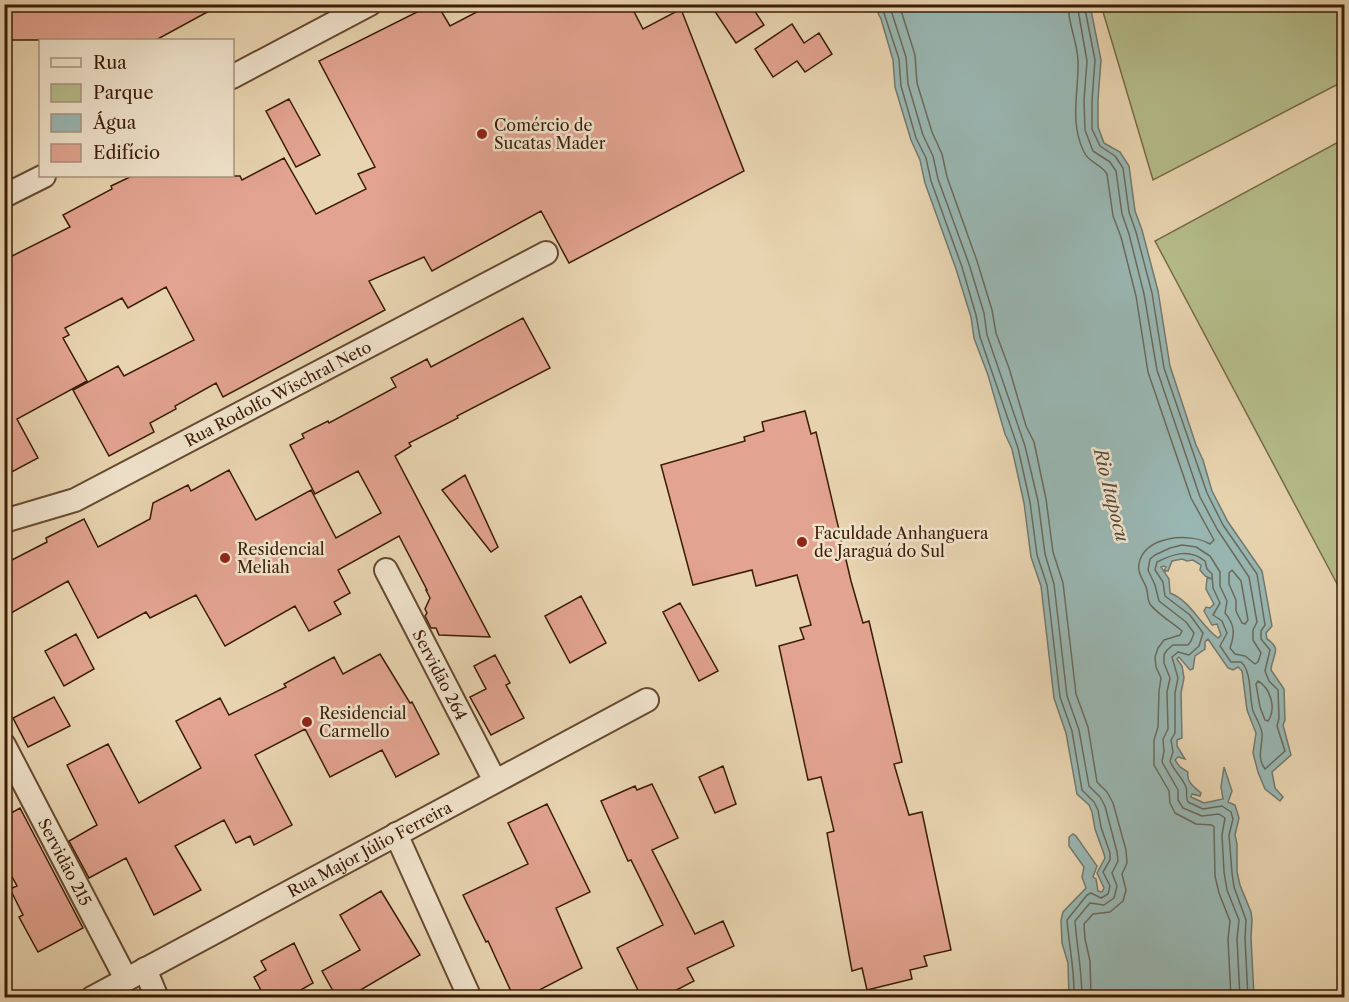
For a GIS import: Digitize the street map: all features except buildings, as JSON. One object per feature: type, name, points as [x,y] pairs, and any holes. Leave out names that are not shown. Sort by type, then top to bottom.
[{"type":"street","points":[[234,76],[370,4]]},
{"type":"street","points":[[4,196],[42,177]]},
{"type":"street","name":"Rua Rodolfo Wischral Neto","points":[[4,521],[75,500],[546,253]]},
{"type":"street","name":"Servidão 264","points":[[387,570],[495,781]]},
{"type":"street","name":"Rua Major Júlio Ferreira","points":[[92,998],[647,700]]},
{"type":"street","name":"Servidão 215","points":[[4,745],[135,974],[157,998]]},
{"type":"street","points":[[396,834],[470,998]]},
{"type":"green space","points":[[1101,5],[1344,5],[1344,81],[1153,180]]},
{"type":"green space","points":[[1344,139],[1344,597],[1155,241]]},
{"type":"water","name":"Rio Itapocu","points":[[874,5],[1090,5],[1101,60],[1098,127],[1104,143],[1120,152],[1129,166],[1135,211],[1158,291],[1170,366],[1212,491],[1228,522],[1262,571],[1272,626],[1266,633],[1267,639],[1276,649],[1271,670],[1284,689],[1285,720],[1283,725],[1291,755],[1272,772],[1275,788],[1283,797],[1280,801],[1265,789],[1258,772],[1253,753],[1256,733],[1247,710],[1242,671],[1238,667],[1233,670],[1228,668],[1208,639],[1205,642],[1205,649],[1195,656],[1193,669],[1190,670],[1179,657],[1177,659],[1182,666],[1184,678],[1181,693],[1182,738],[1177,740],[1177,746],[1185,759],[1178,757],[1175,760],[1188,772],[1189,781],[1201,793],[1200,796],[1192,794],[1191,797],[1204,803],[1223,799],[1221,787],[1224,767],[1232,791],[1228,802],[1235,805],[1239,818],[1235,835],[1237,872],[1251,912],[1254,997],[1069,997],[1068,963],[1062,943],[1061,920],[1063,912],[1086,888],[1082,877],[1084,867],[1069,846],[1069,837],[1073,834],[1076,836],[1097,866],[1093,877],[1096,879],[1098,891],[1102,892],[1104,888],[1097,873],[1105,858],[1089,805],[1077,794],[1066,733],[1054,698],[1041,586],[1031,557],[1024,503],[1012,449],[974,338],[971,317],[956,269],[925,183],[920,160],[911,140],[895,87],[893,60],[881,19]],"holes":[[[1182,559],[1193,560],[1201,565],[1200,570],[1212,579],[1207,578],[1206,589],[1214,604],[1210,608],[1206,607],[1204,611],[1212,625],[1217,624],[1221,635],[1218,638],[1190,607],[1170,593],[1169,579],[1161,567],[1166,567],[1164,571],[1168,571],[1172,561]]]},
{"type":"place","name":"Comércio de Sucatas Mader","points":[[482,134]]},
{"type":"place","name":"Faculdade Anhanguera de Jaraguá do Sul","points":[[802,542]]},
{"type":"place","name":"Residencial Meliah","points":[[225,558]]},
{"type":"place","name":"Residencial Carmello","points":[[307,722]]}]
